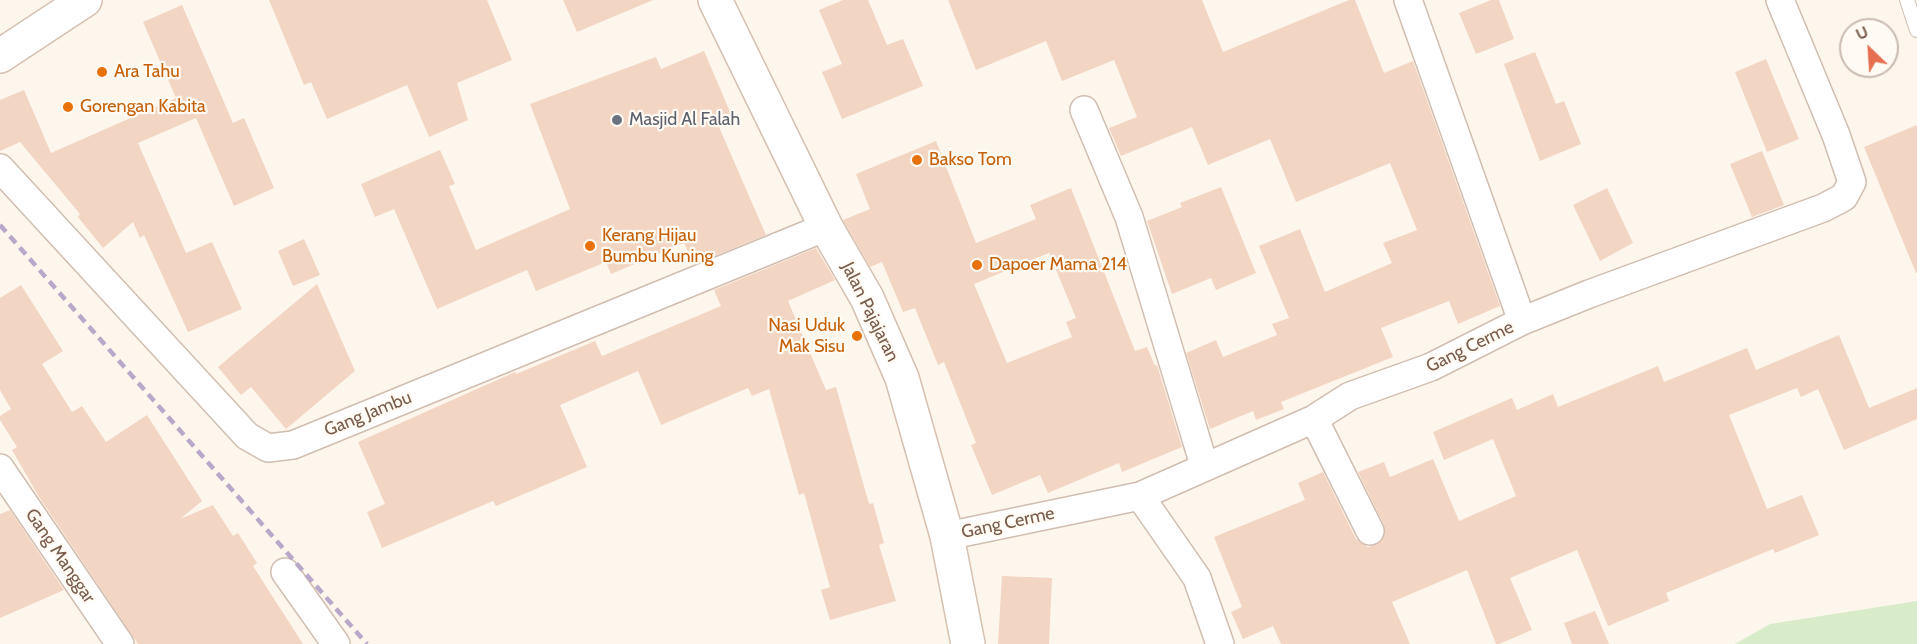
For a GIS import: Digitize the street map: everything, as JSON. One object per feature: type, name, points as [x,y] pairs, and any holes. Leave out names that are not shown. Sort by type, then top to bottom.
[{"type":"main road","points":[[0,56],[85,0]]},
{"type":"main road","name":"Jalan Pajajaran","points":[[715,0],[826,227],[867,298],[902,378],[947,536],[968,644]]},
{"type":"street","name":"Gang Cerme","points":[[947,536],[1140,496],[1204,465],[1314,418],[1350,396],[1431,367],[1522,321],[1408,0]]},
{"type":"street","points":[[1522,321],[1588,294],[1823,208],[1844,197],[1852,182],[1836,135],[1780,0]]},
{"type":"street","points":[[1084,110],[1129,217],[1204,465]]},
{"type":"street","name":"Gang Jambu","points":[[0,168],[247,436],[268,448],[293,445],[826,227]]},
{"type":"street","points":[[1314,418],[1370,531]]},
{"type":"street","name":"Gang Manggar","points":[[0,468],[120,644]]},
{"type":"street","points":[[1140,496],[1197,578],[1220,644]]},
{"type":"street","points":[[285,573],[336,644]]},
{"type":"lane","points":[[1907,0],[1917,30]]},
{"type":"green space","points":[[1917,601],[1917,644],[1735,644],[1770,624]]},
{"type":"building","points":[[269,0],[487,0],[512,60],[457,83],[468,120],[429,137],[407,85],[327,119],[311,82],[304,85]]},
{"type":"building","points":[[563,0],[653,0],[577,32]]},
{"type":"building","points":[[843,0],[868,0],[887,45],[903,39],[923,86],[842,119],[822,72],[842,64],[819,10]]},
{"type":"building","points":[[948,0],[1202,0],[1223,52],[1349,0],[1355,0],[1384,73],[1413,61],[1500,306],[1458,324],[1449,301],[1381,328],[1393,357],[1281,402],[1284,409],[1256,420],[1253,411],[1210,429],[1186,353],[1216,340],[1223,357],[1277,335],[1272,324],[1289,318],[1259,246],[1300,229],[1325,292],[1392,263],[1383,243],[1417,230],[1390,163],[1296,202],[1270,139],[1208,165],[1192,127],[1121,156],[1109,128],[1137,117],[1114,60],[1062,81],[1046,41],[976,70]]},
{"type":"building","points":[[1491,0],[1499,0],[1514,39],[1476,54],[1459,13]]},
{"type":"building","points":[[182,5],[233,123],[244,118],[274,188],[234,206],[196,118],[138,143],[186,253],[212,242],[242,309],[188,332],[144,235],[140,238],[133,222],[103,248],[78,217],[80,214],[20,142],[0,151],[0,100],[24,90],[51,153],[176,98],[143,22]]},
{"type":"building","points":[[704,51],[734,121],[719,127],[766,235],[702,261],[699,255],[691,258],[684,243],[611,274],[606,262],[536,291],[527,270],[437,309],[394,209],[375,217],[361,184],[440,150],[455,184],[449,186],[476,250],[570,209],[530,104],[656,57],[661,69]]},
{"type":"building","points":[[1535,52],[1556,104],[1564,101],[1581,144],[1540,161],[1504,64]]},
{"type":"building","points":[[1766,59],[1799,139],[1767,152],[1735,72]]},
{"type":"building","points":[[1917,125],[1917,273],[1916,273],[1864,147]]},
{"type":"building","points":[[936,141],[976,243],[1036,219],[1030,205],[1071,188],[1135,351],[1147,347],[1155,366],[1157,365],[1182,447],[1122,472],[1119,463],[1048,493],[1040,475],[992,495],[971,445],[976,443],[944,362],[938,365],[915,308],[903,312],[882,262],[870,267],[843,220],[870,209],[856,174]],"holes":[[[1049,253],[1076,318],[1066,322],[1072,337],[1007,363],[974,284]]]},
{"type":"building","points":[[1762,151],[1784,205],[1752,217],[1730,164]]},
{"type":"building","points":[[1221,187],[1256,273],[1216,290],[1211,278],[1172,294],[1147,221],[1182,207],[1180,203]]},
{"type":"building","points":[[1607,188],[1633,243],[1600,261],[1573,205]]},
{"type":"building","points":[[304,239],[320,275],[293,286],[278,251]]},
{"type":"building","points":[[816,248],[835,280],[788,301],[826,390],[836,387],[869,504],[873,503],[884,543],[879,545],[896,601],[830,620],[821,590],[830,587],[804,493],[799,495],[769,389],[752,396],[748,388],[661,425],[638,371],[560,405],[587,467],[496,506],[493,501],[382,548],[367,512],[385,504],[358,442],[515,372],[516,374],[595,341],[602,356],[721,306],[714,290]]},
{"type":"building","points":[[317,284],[355,371],[286,429],[251,387],[241,395],[218,367]]},
{"type":"building","points":[[21,285],[63,351],[42,364],[72,412],[82,406],[106,442],[147,415],[202,501],[180,519],[213,505],[233,536],[238,533],[257,563],[253,566],[303,644],[138,644],[39,497],[12,450],[17,447],[0,420],[0,416],[11,409],[0,390],[0,298]]},
{"type":"building","points":[[1839,335],[1869,408],[1917,388],[1917,419],[1844,450],[1818,389],[1801,397],[1797,388],[1729,415],[1767,509],[1802,495],[1819,535],[1775,553],[1773,549],[1666,593],[1669,601],[1608,626],[1577,550],[1510,578],[1532,630],[1499,644],[1496,644],[1467,570],[1392,602],[1410,644],[1281,644],[1273,626],[1243,639],[1231,612],[1242,607],[1214,537],[1305,500],[1298,483],[1323,472],[1356,539],[1368,547],[1376,545],[1383,539],[1384,525],[1358,472],[1384,462],[1390,477],[1433,459],[1459,521],[1516,496],[1493,439],[1444,460],[1433,432],[1512,398],[1517,410],[1553,394],[1558,407],[1658,366],[1664,382],[1747,348],[1756,370]]},
{"type":"building","points":[[10,510],[64,590],[0,618],[0,514]]},
{"type":"building","points":[[1002,576],[1052,578],[1049,644],[998,644]]},
{"type":"building","points":[[1595,611],[1609,644],[1572,644],[1564,623]]},
{"type":"railway","points":[[0,225],[367,644]]},
{"type":"place","name":"Ara Tahu","points":[[102,72]]},
{"type":"place","name":"Gorengan Kabita","points":[[68,107]]},
{"type":"place","name":"Masjid Al Falah","points":[[617,120]]},
{"type":"place","name":"Bakso Tom","points":[[917,160]]},
{"type":"place","name":"Kerang Hijau Bumbu Kuning","points":[[590,246]]},
{"type":"place","name":"Dapoer Mama 214","points":[[977,265]]},
{"type":"place","name":"Nasi Uduk Mak Sisu","points":[[857,336]]}]
